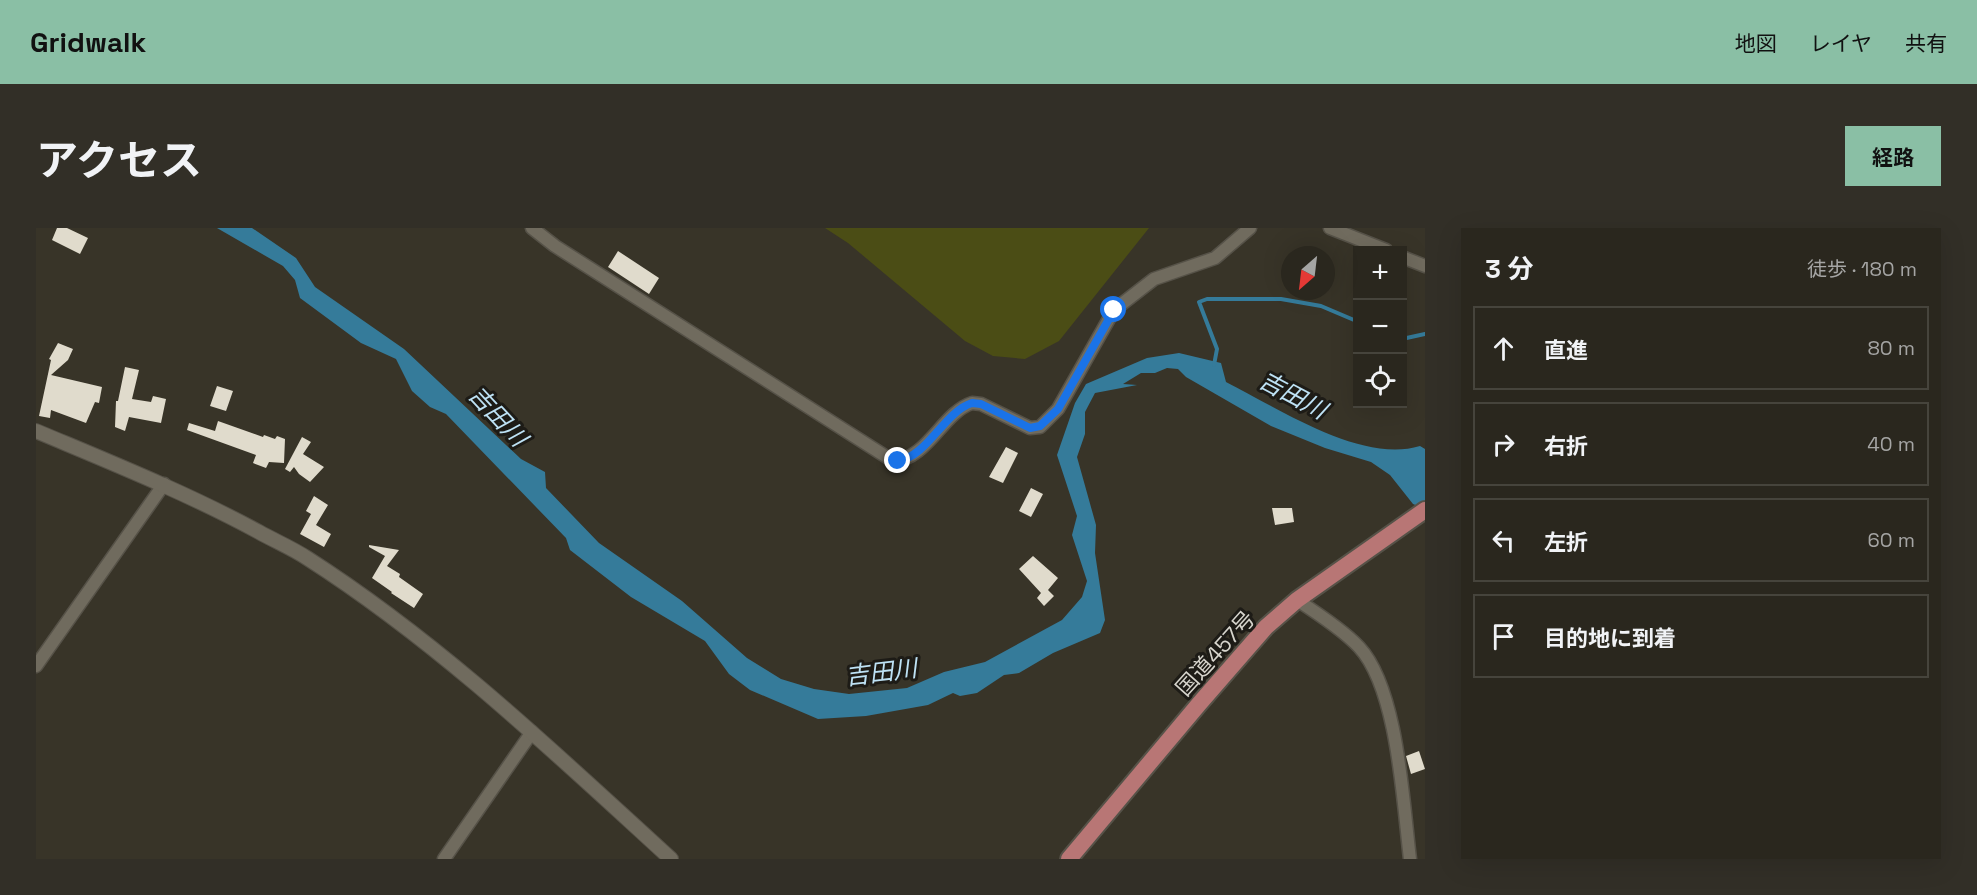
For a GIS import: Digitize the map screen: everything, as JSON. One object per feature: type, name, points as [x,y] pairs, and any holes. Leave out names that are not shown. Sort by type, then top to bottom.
[{"type":"highway","name":"国道457号","points":[[1069,859],[1266,627],[1297,600],[1425,510]]},
{"type":"street","points":[[532,228],[565,253],[893,461],[911,457],[960,410],[972,403],[981,404],[1030,428],[1040,426],[1058,409],[1114,310],[1154,279],[1215,258],[1250,228]]},
{"type":"street","points":[[1330,228],[1376,246]]},
{"type":"street","points":[[1407,259],[1425,266]]},
{"type":"street","points":[[36,431],[164,484],[306,557],[415,633],[532,732],[670,859]]},
{"type":"street","points":[[36,666],[164,484]]},
{"type":"street","points":[[1297,600],[1358,646],[1377,675],[1395,742],[1410,859]]},
{"type":"street","points":[[444,859],[532,732]]},
{"type":"shaded area","points":[[825,228],[1149,228],[1059,341],[1025,359],[993,356],[965,341],[848,243]]},
{"type":"water","name":"吉田川","points":[[217,228],[252,228],[296,258],[315,287],[404,349],[521,459],[545,472],[546,488],[599,543],[682,601],[747,658],[781,679],[814,689],[849,694],[907,688],[944,672],[985,662],[1062,620],[1082,597],[1087,581],[1072,535],[1077,516],[1057,455],[1075,403],[1086,384],[1147,358],[1179,353],[1221,363],[1226,382],[1295,418],[1346,441],[1372,447],[1397,449],[1420,446],[1425,449],[1425,509],[1413,504],[1390,475],[1371,462],[1325,448],[1271,426],[1186,377],[1178,369],[1167,368],[1155,373],[1141,373],[1123,384],[1137,385],[1095,393],[1085,412],[1085,434],[1077,457],[1096,525],[1095,553],[1105,620],[1100,633],[1053,653],[1019,673],[1004,675],[977,693],[960,696],[953,693],[928,705],[866,716],[818,719],[750,690],[729,674],[705,641],[631,597],[570,550],[566,538],[446,414],[430,407],[412,391],[396,359],[361,343],[300,298],[295,280],[283,266]]},
{"type":"building","points":[[57,228],[67,228],[88,238],[80,254],[52,240]]},
{"type":"building","points":[[618,251],[659,278],[649,294],[608,267]]},
{"type":"building","points":[[58,343],[73,349],[68,360],[51,375],[102,387],[99,403],[95,402],[86,423],[51,410],[50,418],[39,416],[51,360],[49,359]]},
{"type":"building","points":[[125,367],[139,370],[132,399],[151,402],[153,396],[166,399],[161,423],[129,417],[125,431],[115,427],[116,401],[118,401]]},
{"type":"building","points":[[217,386],[233,391],[226,411],[210,406]]},
{"type":"building","points":[[218,421],[263,437],[264,435],[275,439],[277,436],[285,439],[284,463],[269,462],[266,468],[253,463],[256,455],[187,430],[189,423],[215,431]]},
{"type":"building","points":[[302,437],[311,442],[303,454],[324,467],[310,482],[294,467],[290,472],[285,469]]},
{"type":"building","points":[[1006,447],[1018,453],[1003,483],[989,477]]},
{"type":"building","points":[[1031,488],[1043,494],[1031,517],[1019,511]]},
{"type":"building","points":[[314,496],[328,505],[316,525],[331,534],[324,547],[300,534],[311,514],[306,511]]},
{"type":"building","points":[[1272,508],[1292,508],[1294,522],[1275,525]]},
{"type":"building","points":[[369,545],[399,550],[387,566],[423,594],[414,608],[372,578],[385,556]]},
{"type":"building","points":[[1033,556],[1058,578],[1048,590],[1054,596],[1044,606],[1037,598],[1041,593],[1019,569]]},
{"type":"building","points":[[1419,751],[1425,769],[1411,774],[1406,756]]},
{"type":"waterway","points":[[1214,365],[1217,349],[1199,302],[1207,299],[1281,299],[1321,306],[1353,320]]},
{"type":"waterway","points":[[1407,338],[1425,334]]},
{"type":"route","points":[[898,461],[911,457],[960,410],[972,403],[981,404],[1030,428],[1040,426],[1058,409],[1114,310]]}]
